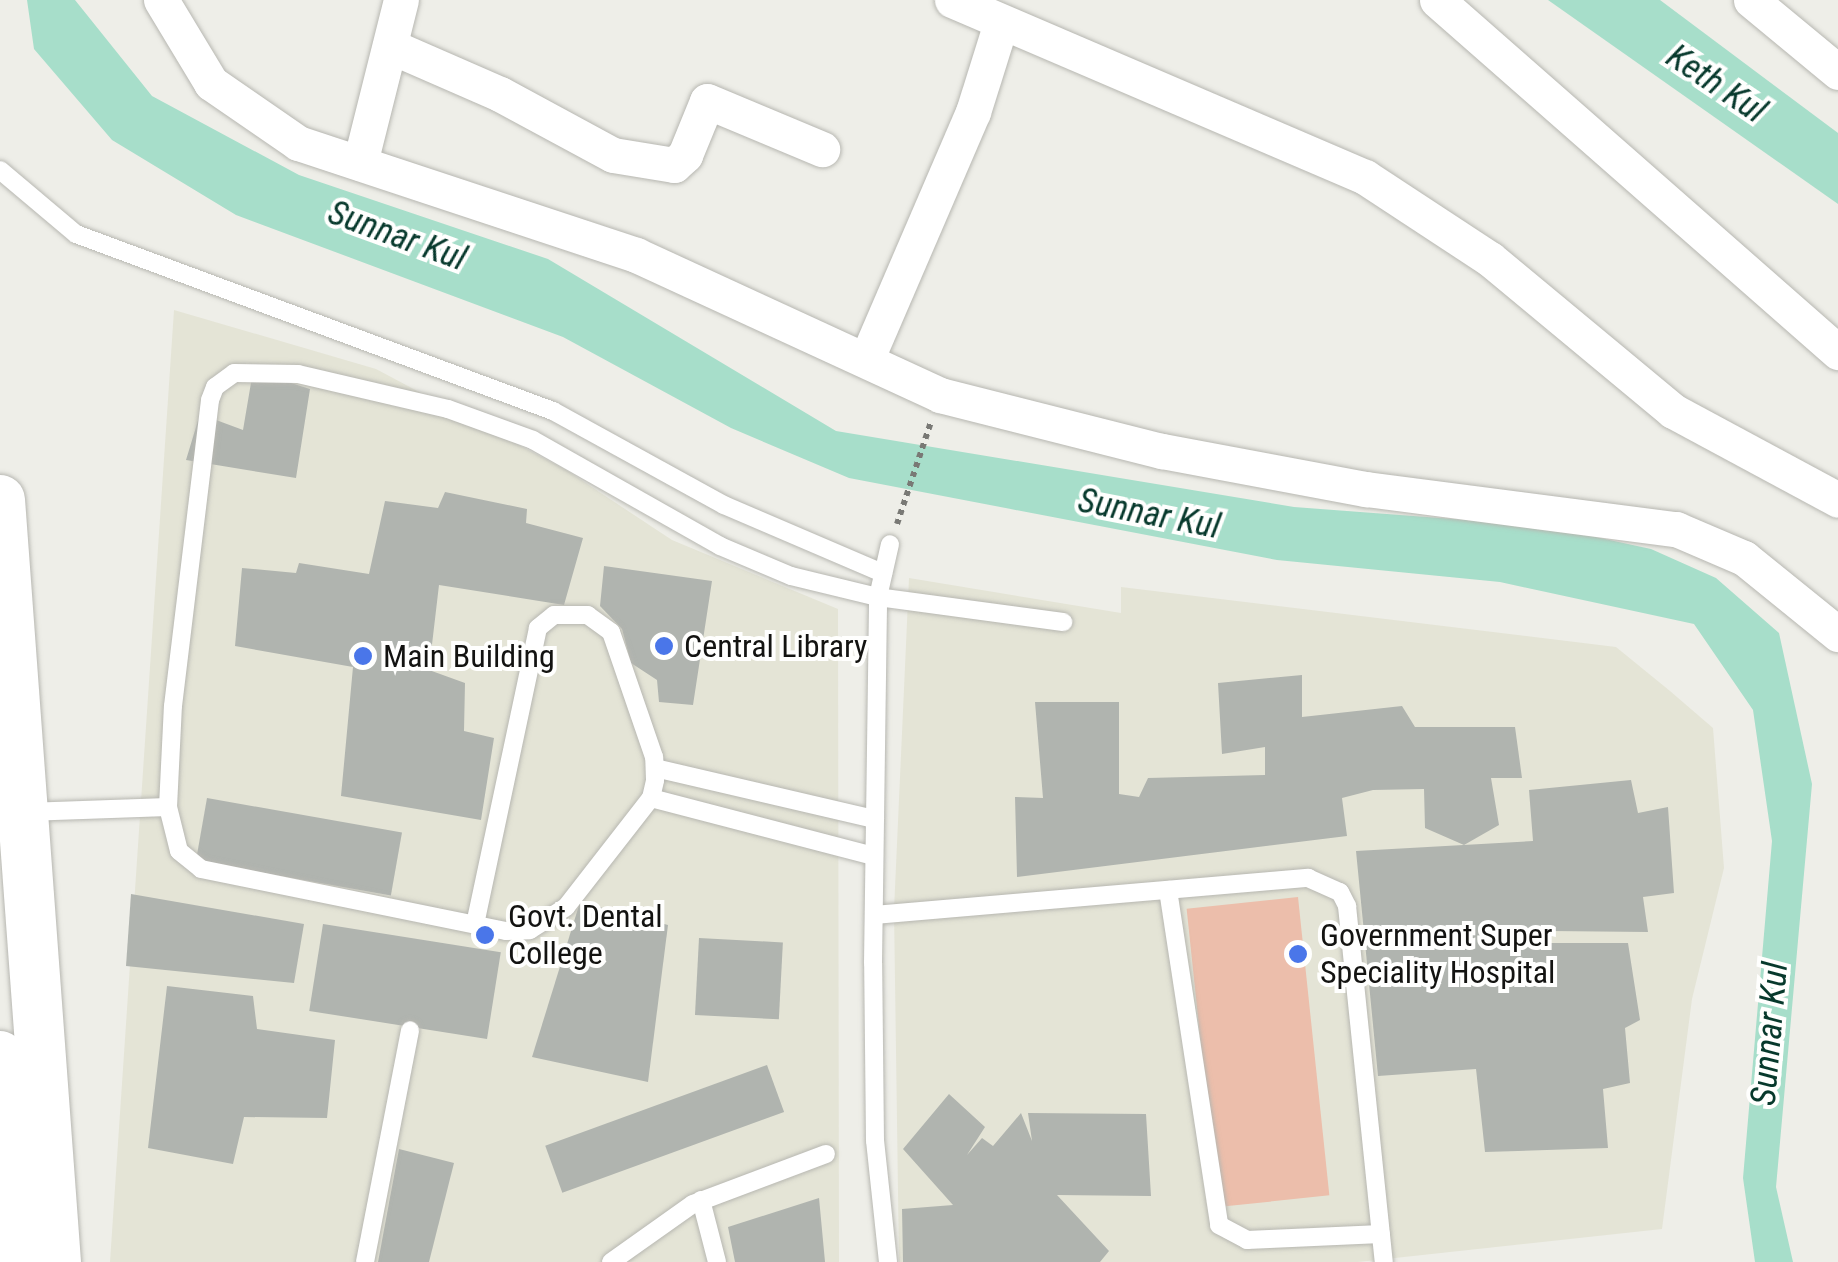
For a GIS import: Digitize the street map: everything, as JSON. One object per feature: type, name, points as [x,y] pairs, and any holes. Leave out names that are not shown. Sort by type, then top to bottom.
[{"type":"main road","points":[[0,500],[56,1262]]},
{"type":"main road","points":[[0,1056],[17,1262]]},
{"type":"street","points":[[161,0],[212,83],[298,143],[636,255],[867,358],[940,395],[1162,451],[1366,489],[1676,529],[1744,558],[1838,634]]},
{"type":"street","points":[[360,163],[401,0]]},
{"type":"street","points":[[952,0],[1000,26],[1364,177],[1490,259],[1673,411],[1838,500]]},
{"type":"street","points":[[1437,0],[1838,352]]},
{"type":"street","points":[[1751,0],[1838,72]]},
{"type":"street","points":[[867,358],[972,112],[1000,26]]},
{"type":"street","points":[[390,46],[500,94],[613,155],[674,164],[685,156],[702,103],[714,100],[822,149]]},
{"type":"lane","points":[[0,170],[76,234],[503,390],[724,505],[883,574]]},
{"type":"lane","points":[[475,924],[531,646],[538,628],[554,615],[588,614],[610,632],[655,768],[651,798],[546,923],[506,930],[475,924],[201,870],[180,851],[168,808],[173,706],[210,400],[215,387],[234,373],[298,374],[448,409],[603,474],[720,546],[791,576],[878,597],[1063,622]]},
{"type":"lane","points":[[888,1262],[874,1140],[874,856],[878,597],[890,544]]},
{"type":"lane","points":[[655,768],[875,818]]},
{"type":"lane","points":[[651,798],[874,856]]},
{"type":"lane","points":[[22,812],[168,808]]},
{"type":"lane","points":[[874,915],[1308,878],[1340,892],[1347,906],[1384,1262]]},
{"type":"lane","points":[[1168,890],[1219,1225],[1247,1240],[1381,1234]]},
{"type":"lane","points":[[365,1262],[410,1030]]},
{"type":"lane","points":[[612,1262],[701,1200],[826,1154]]},
{"type":"lane","points":[[701,1200],[717,1262]]},
{"type":"path","points":[[890,544],[933,416]]},
{"type":"shaded area","name":"Govt. Dental College","points":[[174,310],[376,369],[566,470],[672,540],[838,609],[839,1262],[110,1262]]},
{"type":"shaded area","name":"Government Super Speciality Hospital","points":[[909,578],[1121,613],[1121,587],[1616,647],[1713,728],[1724,868],[1692,999],[1662,1229],[1358,1262],[899,1262],[894,910]]},
{"type":"shaded area","points":[[1298,897],[1329,1195],[1218,1207],[1187,909]]},
{"type":"water","name":"Sunnar Kul","points":[[27,0],[75,0],[152,96],[299,175],[548,259],[836,431],[1294,507],[1545,526],[1651,549],[1716,578],[1779,633],[1812,784],[1776,1187],[1793,1262],[1755,1262],[1743,1178],[1772,841],[1753,710],[1694,624],[1500,582],[1277,560],[849,478],[731,428],[563,337],[236,215],[112,140],[34,49]]},
{"type":"water","name":"Keth Kul","points":[[1548,0],[1660,0],[1838,133],[1838,204]]},
{"type":"building","points":[[253,371],[310,389],[296,478],[186,460],[200,414],[243,430]]},
{"type":"building","name":"Main Building","points":[[445,492],[527,509],[526,523],[583,538],[564,605],[439,585],[429,670],[465,683],[464,731],[494,738],[481,820],[341,796],[353,667],[235,646],[242,568],[296,573],[299,563],[369,574],[385,501],[438,508]]},
{"type":"building","name":"Central Library","points":[[604,566],[712,581],[693,705],[659,702],[657,680],[631,663],[622,629],[600,606]]},
{"type":"building","points":[[1302,675],[1302,717],[1402,706],[1415,727],[1515,727],[1522,778],[1491,778],[1499,825],[1464,845],[1425,828],[1424,789],[1373,790],[1342,798],[1347,836],[1017,877],[1015,797],[1043,798],[1035,702],[1119,702],[1119,794],[1139,797],[1148,778],[1265,775],[1265,747],[1222,754],[1218,683]]},
{"type":"building","points":[[1631,780],[1638,813],[1668,807],[1674,893],[1643,897],[1648,932],[1551,931],[1549,943],[1628,943],[1640,1020],[1625,1028],[1630,1083],[1603,1089],[1608,1148],[1485,1152],[1476,1069],[1378,1076],[1356,851],[1533,841],[1529,790]]},
{"type":"building","points":[[207,798],[402,832],[391,895],[196,861]]},
{"type":"building","points":[[131,894],[304,924],[294,983],[126,966]]},
{"type":"building","points":[[580,902],[668,925],[648,1082],[532,1057]]},
{"type":"building","points":[[323,924],[501,952],[487,1039],[309,1011]]},
{"type":"building","points":[[699,938],[783,942],[779,1019],[695,1015]]},
{"type":"building","points":[[167,986],[253,996],[257,1029],[335,1040],[327,1118],[244,1117],[233,1164],[148,1148]]},
{"type":"building","points":[[767,1065],[784,1112],[562,1193],[545,1146]]},
{"type":"building","points":[[949,1094],[985,1127],[967,1155],[982,1138],[993,1146],[1021,1113],[1032,1141],[1028,1113],[1146,1114],[1151,1196],[1057,1195],[1109,1251],[1100,1262],[903,1262],[902,1209],[953,1205],[903,1149]]},
{"type":"building","points":[[399,1149],[454,1163],[429,1262],[378,1262]]},
{"type":"building","points":[[819,1198],[825,1262],[735,1262],[728,1227]]},
{"type":"place","name":"Central Library","points":[[664,646]]},
{"type":"place","name":"Main Building","points":[[363,656]]},
{"type":"place","name":"Govt. Dental College","points":[[485,935]]},
{"type":"place","name":"Government Super Speciality Hospital","points":[[1298,954]]}]
